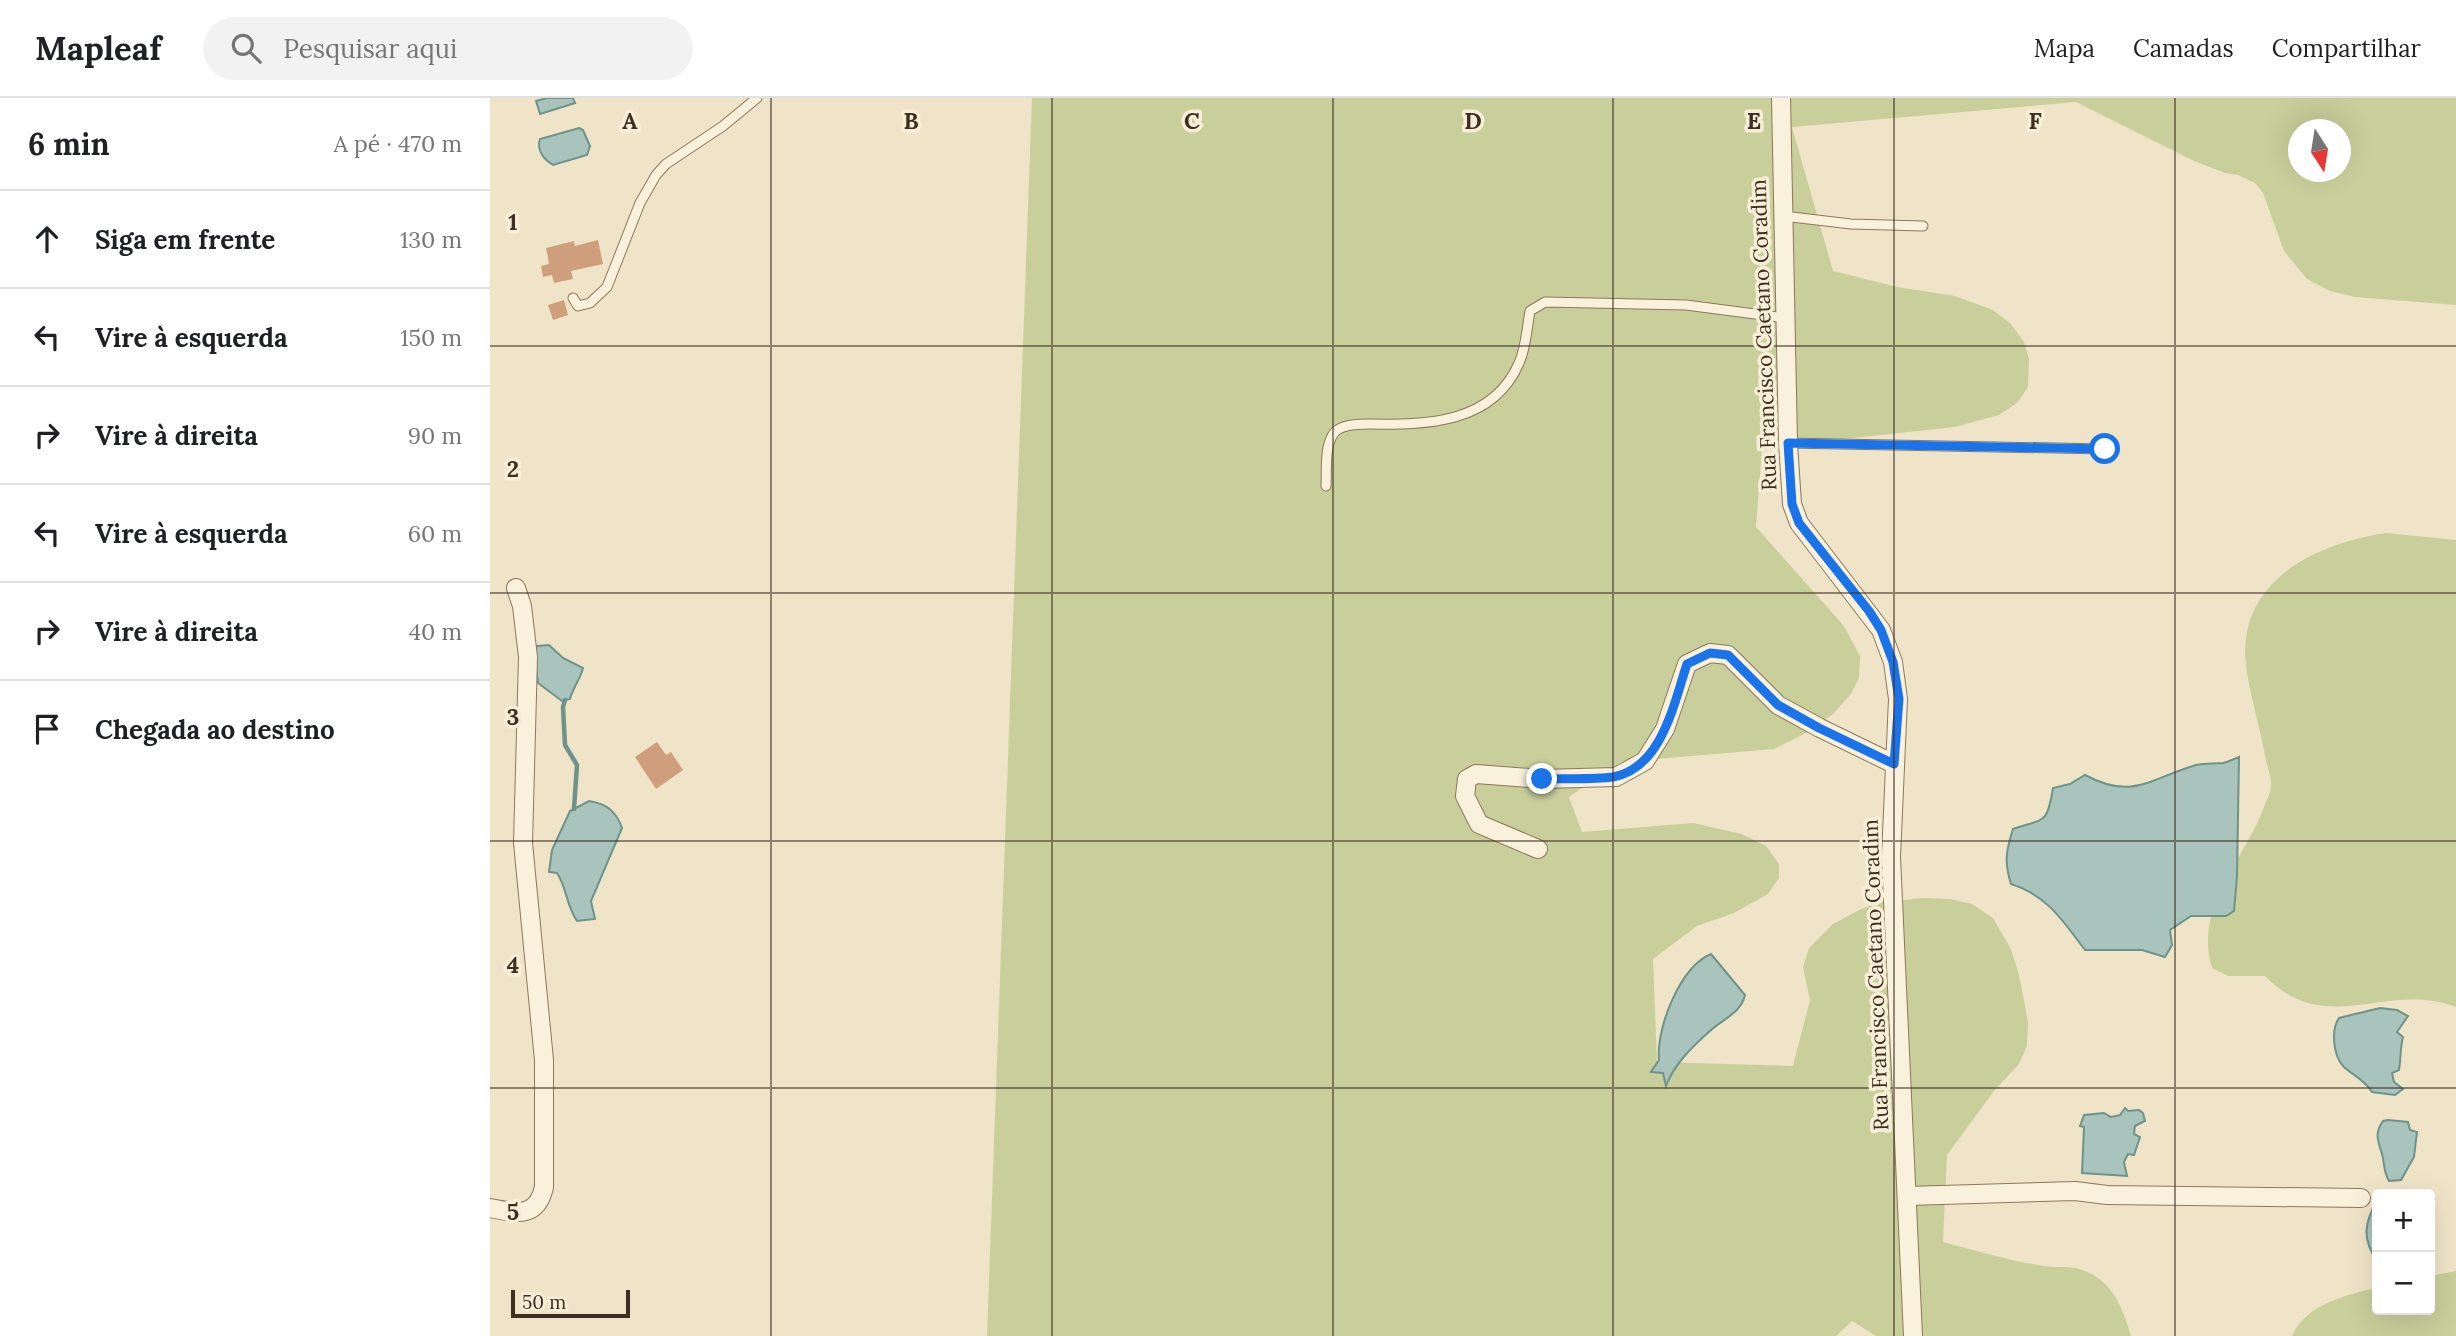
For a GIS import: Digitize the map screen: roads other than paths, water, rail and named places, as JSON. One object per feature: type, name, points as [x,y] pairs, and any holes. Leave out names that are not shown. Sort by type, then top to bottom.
[{"type":"street","name":"Rua Francisco Caetano Coradim","points":[[1781,98],[1788,443],[1792,504],[1799,523],[1881,630],[1893,662],[1899,699],[1891,857],[1913,1336]]},
{"type":"street","points":[[490,1208],[517,1213],[531,1209],[541,1200],[544,1186],[544,1060],[523,843],[528,657],[522,606],[516,588]]},
{"type":"street","points":[[1538,849],[1479,824],[1465,796],[1467,779],[1476,774],[1542,779],[1616,776],[1645,761],[1665,729],[1687,664],[1710,653],[1728,655],[1778,705],[1894,764]]},
{"type":"street","points":[[1907,1196],[2075,1191],[2107,1195],[2361,1198]]},
{"type":"lane","points":[[573,298],[578,306],[590,303],[607,287],[640,203],[656,175],[666,164],[723,127],[757,98]]},
{"type":"lane","points":[[1783,216],[1830,222],[1923,226]]},
{"type":"lane","points":[[1326,486],[1329,443],[1335,431],[1342,427],[1453,419],[1493,400],[1520,362],[1530,311],[1545,302],[1686,305],[1786,318]]},
{"type":"lane","points":[[1788,443],[2105,449]]},
{"type":"water","points":[[547,98],[573,98],[575,103],[540,114],[536,101]]},
{"type":"water","points":[[579,128],[583,130],[590,146],[587,155],[553,165],[544,158],[539,147],[540,139]]},
{"type":"water","points":[[549,645],[563,658],[583,668],[570,699],[562,701],[538,683],[533,650],[537,646]]},
{"type":"water","points":[[2239,757],[2234,911],[2226,916],[2191,916],[2170,930],[2172,945],[2165,957],[2142,950],[2085,950],[2053,910],[2035,895],[2011,884],[2007,856],[2013,829],[2043,818],[2049,808],[2053,788],[2070,784],[2085,775],[2116,786],[2142,785],[2196,765],[2223,763]]},
{"type":"water","points":[[589,801],[610,809],[622,828],[591,901],[595,919],[577,921],[557,873],[549,872],[552,850],[570,811]]},
{"type":"water","points":[[1711,954],[1745,995],[1743,1001],[1736,1011],[1711,1030],[1685,1056],[1666,1086],[1663,1073],[1651,1072],[1659,1060],[1666,1016],[1689,972]]},
{"type":"water","points":[[2380,1008],[2397,1010],[2408,1016],[2397,1032],[2403,1037],[2400,1066],[2399,1070],[2392,1073],[2394,1082],[2403,1089],[2395,1095],[2372,1092],[2343,1066],[2335,1049],[2334,1035],[2339,1018]]},
{"type":"water","points":[[2125,1108],[2128,1111],[2139,1110],[2145,1121],[2135,1126],[2134,1134],[2140,1137],[2134,1155],[2128,1154],[2124,1162],[2127,1176],[2082,1173],[2084,1127],[2080,1126],[2084,1115],[2104,1113],[2111,1117],[2120,1115]]},
{"type":"water","points":[[2388,1120],[2408,1122],[2410,1130],[2417,1132],[2414,1157],[2401,1180],[2389,1181],[2378,1141],[2380,1125]]},
{"type":"water","points":[[2372,1211],[2372,1253],[2366,1231]]},
{"type":"waterway","points":[[565,700],[565,745],[577,765],[574,809]]}]
